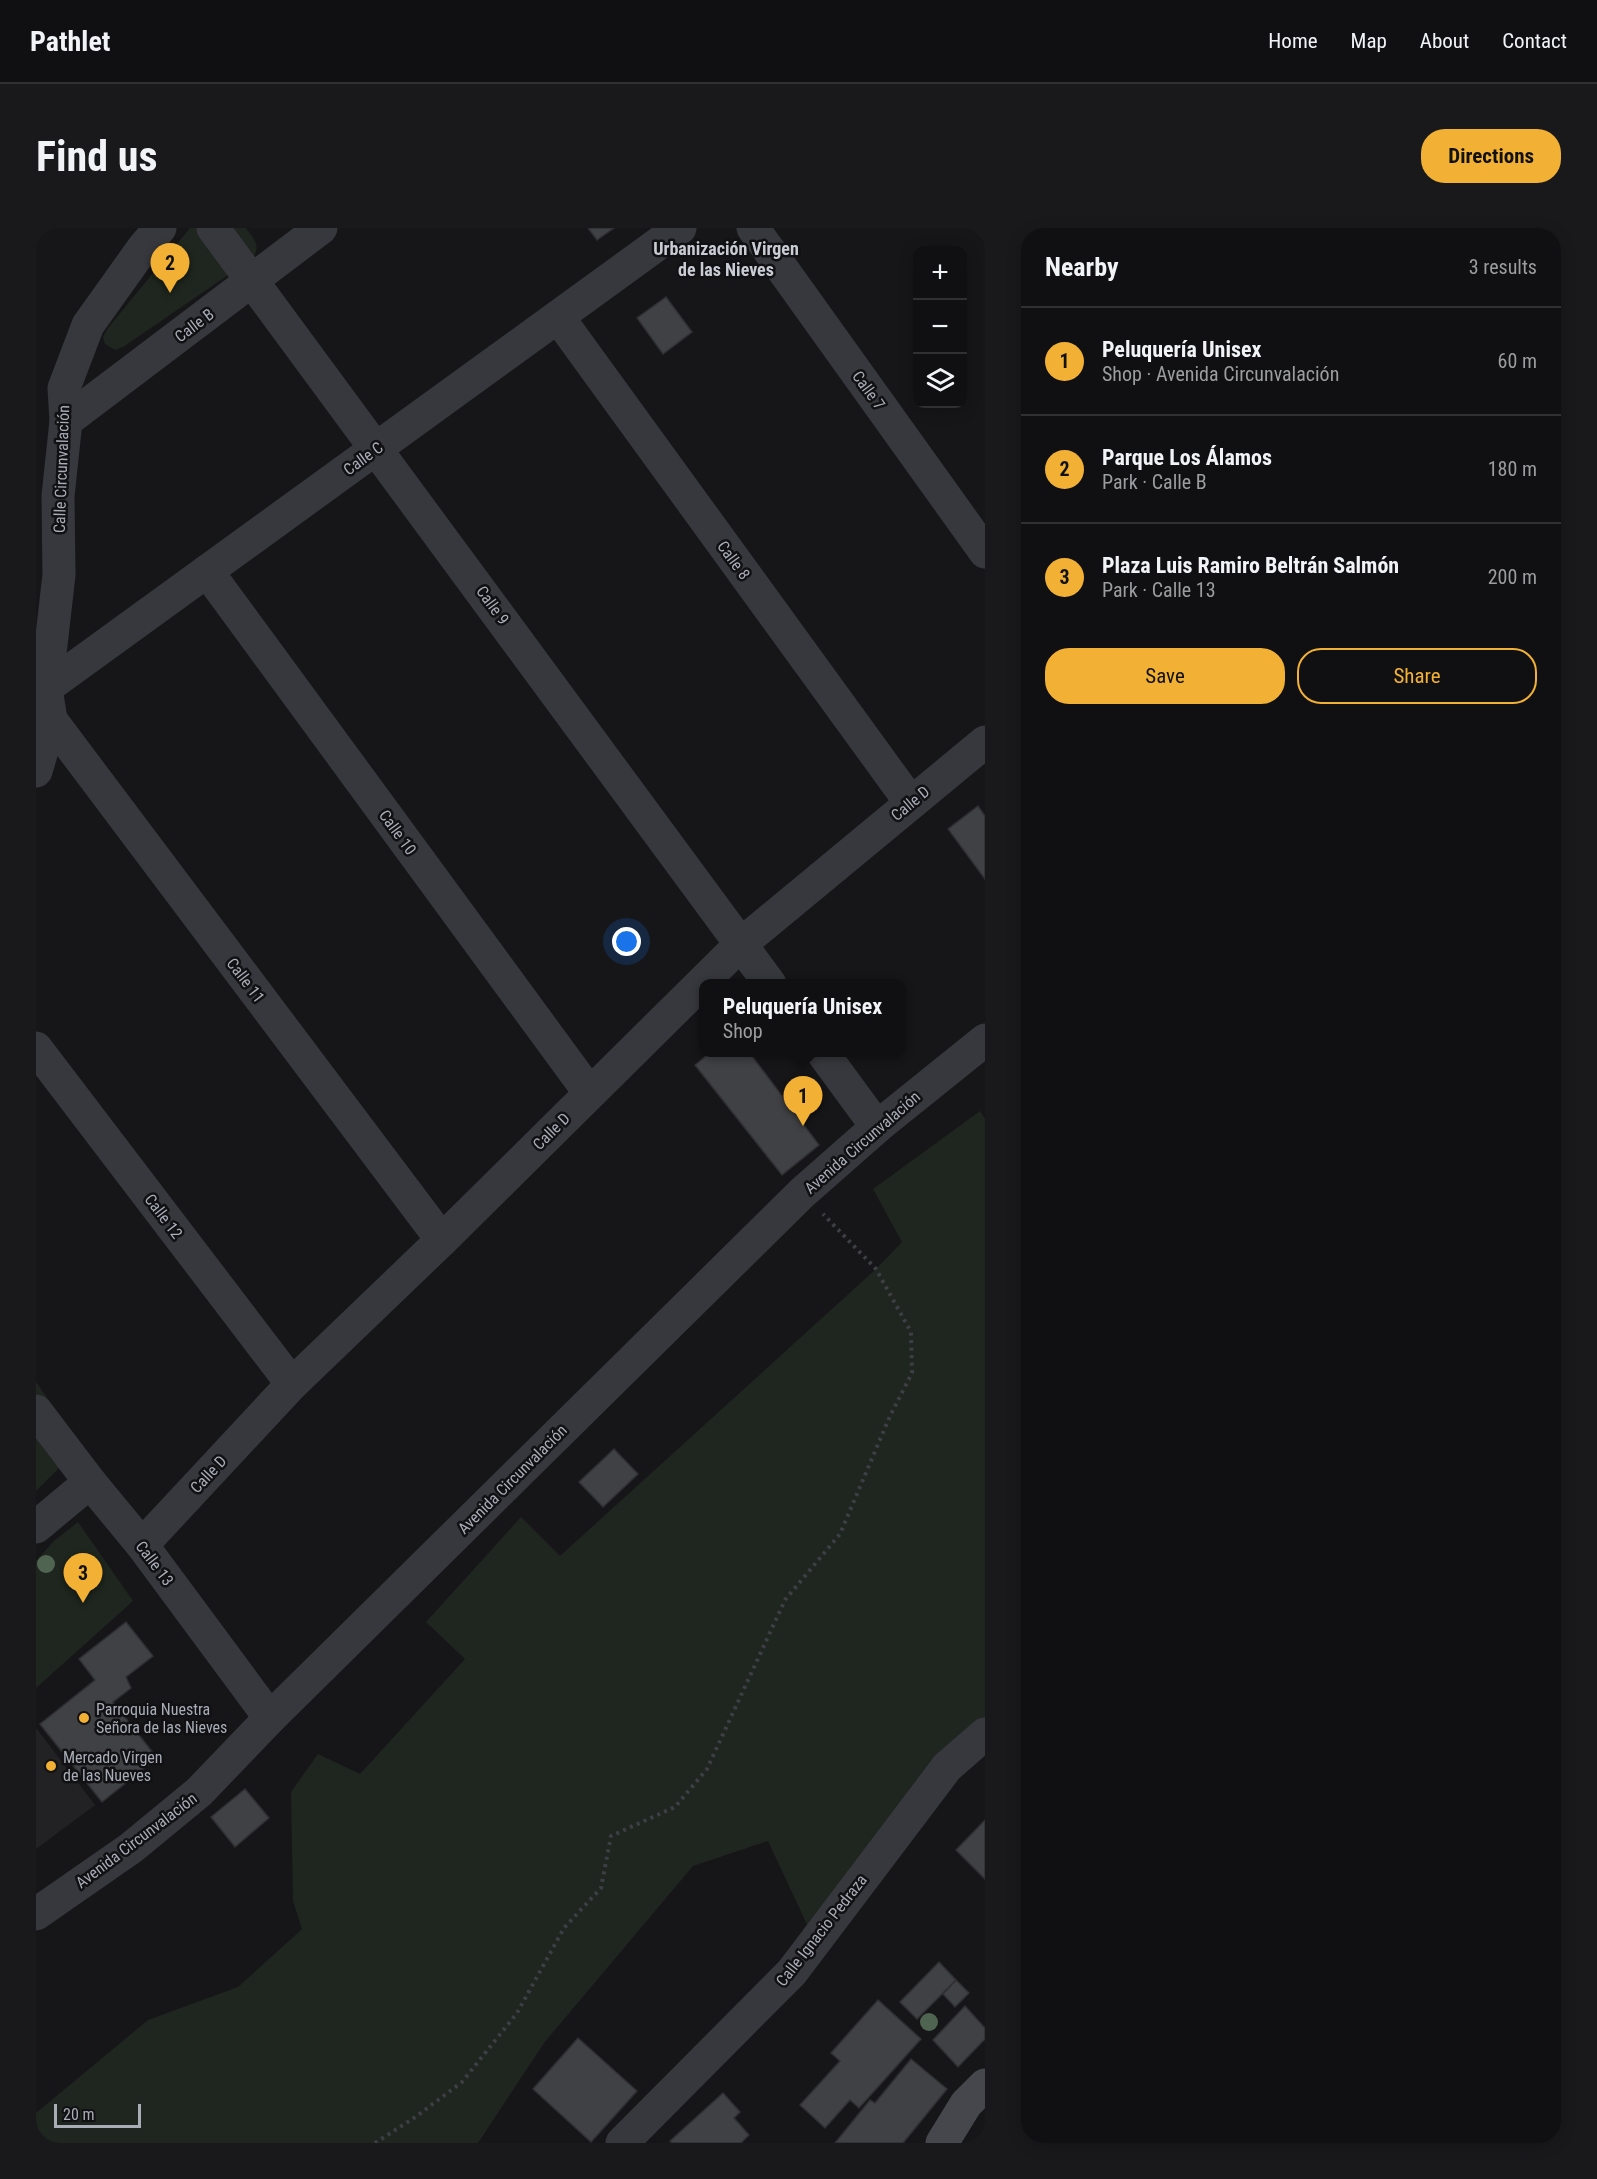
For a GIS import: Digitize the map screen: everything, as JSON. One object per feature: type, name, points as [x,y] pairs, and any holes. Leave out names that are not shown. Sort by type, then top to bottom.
[{"type":"main road","points":[[942,2143],[976,2095]]},
{"type":"main road","points":[[972,2143],[964,2128],[976,2095]]},
{"type":"street","name":"Calle Circunvalación","points":[[36,771],[51,720],[46,688],[59,575],[58,496],[66,421],[64,388],[88,325],[160,228]]},
{"type":"street","name":"Calle 9","points":[[213,228],[766,979]]},
{"type":"street","name":"Calle B","points":[[66,421],[321,228]]},
{"type":"street","name":"Calle C","points":[[46,688],[680,228]]},
{"type":"street","name":"Calle 7","points":[[753,228],[985,552]]},
{"type":"street","name":"Calle 8","points":[[558,317],[911,803]]},
{"type":"street","name":"Calle 10","points":[[207,571],[590,1092]]},
{"type":"street","name":"Calle 11","points":[[51,720],[442,1240]]},
{"type":"street","name":"Calle D","points":[[705,979],[741,944],[985,742]]},
{"type":"street","name":"Calle D","points":[[142,1545],[292,1384],[442,1240],[699,985]]},
{"type":"street","name":"Avenida Circunvalación","points":[[36,1914],[130,1848],[199,1792],[270,1718],[802,1193],[877,1127],[985,1040]]},
{"type":"street","name":"Calle 12","points":[[36,1048],[292,1384]]},
{"type":"street","points":[[825,1057],[877,1127]]},
{"type":"street","name":"Calle 13","points":[[36,1410],[90,1482],[142,1545],[270,1718]]},
{"type":"street","points":[[36,1527],[90,1482]]},
{"type":"street","name":"Calle Ignacio Pedraza","points":[[622,2143],[792,1972],[947,1767],[985,1734]]},
{"type":"path","points":[[375,2143],[414,2118],[462,2082],[517,2013],[564,1928],[601,1888],[611,1836],[675,1807],[708,1769],[785,1600],[840,1534],[890,1416],[912,1373],[911,1332],[876,1269],[802,1193]]},
{"type":"shaded area","points":[[190,228],[246,228],[256,242],[253,258],[123,347],[115,350],[105,344],[103,337],[108,328]]},
{"type":"shaded area","points":[[980,1111],[985,1119],[985,1721],[817,1946],[768,1841],[693,1866],[544,2043],[478,2143],[36,2143],[36,2113],[148,2020],[238,1987],[302,1929],[293,1901],[291,1792],[318,1754],[360,1774],[465,1659],[426,1622],[521,1517],[560,1556],[876,1269],[902,1242],[873,1189]]},
{"type":"shaded area","points":[[36,1382],[81,1446],[36,1491]]},
{"type":"shaded area","points":[[78,1522],[133,1601],[36,1688],[36,1561],[54,1541]]},
{"type":"shaded area","name":"Mercado Virgen de las Nueves","points":[[36,1728],[95,1805],[36,1849]]},
{"type":"building","points":[[588,228],[614,228],[597,240]]},
{"type":"building","points":[[666,297],[692,332],[663,354],[637,318]]},
{"type":"building","points":[[978,806],[985,816],[985,879],[948,829]]},
{"type":"building","points":[[705,1057],[753,1057],[819,1145],[782,1175],[695,1065]]},
{"type":"building","points":[[614,1449],[638,1474],[603,1507],[579,1482]]},
{"type":"building","points":[[126,1622],[153,1656],[126,1677],[131,1688],[113,1702],[157,1758],[102,1802],[40,1724],[95,1680],[79,1659]]},
{"type":"building","points":[[245,1789],[269,1818],[235,1847],[211,1817]]},
{"type":"building","points":[[985,1820],[985,1879],[956,1850]]},
{"type":"building","points":[[939,1962],[956,1980],[917,2019],[900,2002]]},
{"type":"building","points":[[956,1980],[969,1993],[955,2007],[943,1994]]},
{"type":"building","points":[[878,2000],[921,2039],[859,2108],[850,2100],[825,2128],[800,2105],[840,2061],[831,2053]]},
{"type":"building","points":[[965,2006],[985,2028],[985,2039],[958,2067],[933,2040]]},
{"type":"building","points":[[578,2038],[637,2091],[591,2142],[533,2089]]},
{"type":"building","points":[[911,2059],[947,2089],[903,2143],[835,2143],[870,2100],[875,2103]]},
{"type":"building","points":[[723,2093],[740,2112],[734,2118],[749,2135],[741,2143],[672,2143],[670,2141]]},
{"type":"place","name":"Parque Los Álamos","points":[[170,293]]},
{"type":"place","name":"Peluquería Unisex","points":[[803,1126]]},
{"type":"place","name":"Plaza Luis Ramiro Beltrán Salmón","points":[[83,1603]]},
{"type":"place","name":"Parroquia Nuestra Señora de las Nieves","points":[[84,1718]]},
{"type":"place","name":"Mercado Virgen de las Nueves","points":[[51,1766]]},
{"type":"district","name":"Urbanización Virgen de las Nieves","points":[[726,259]]}]
